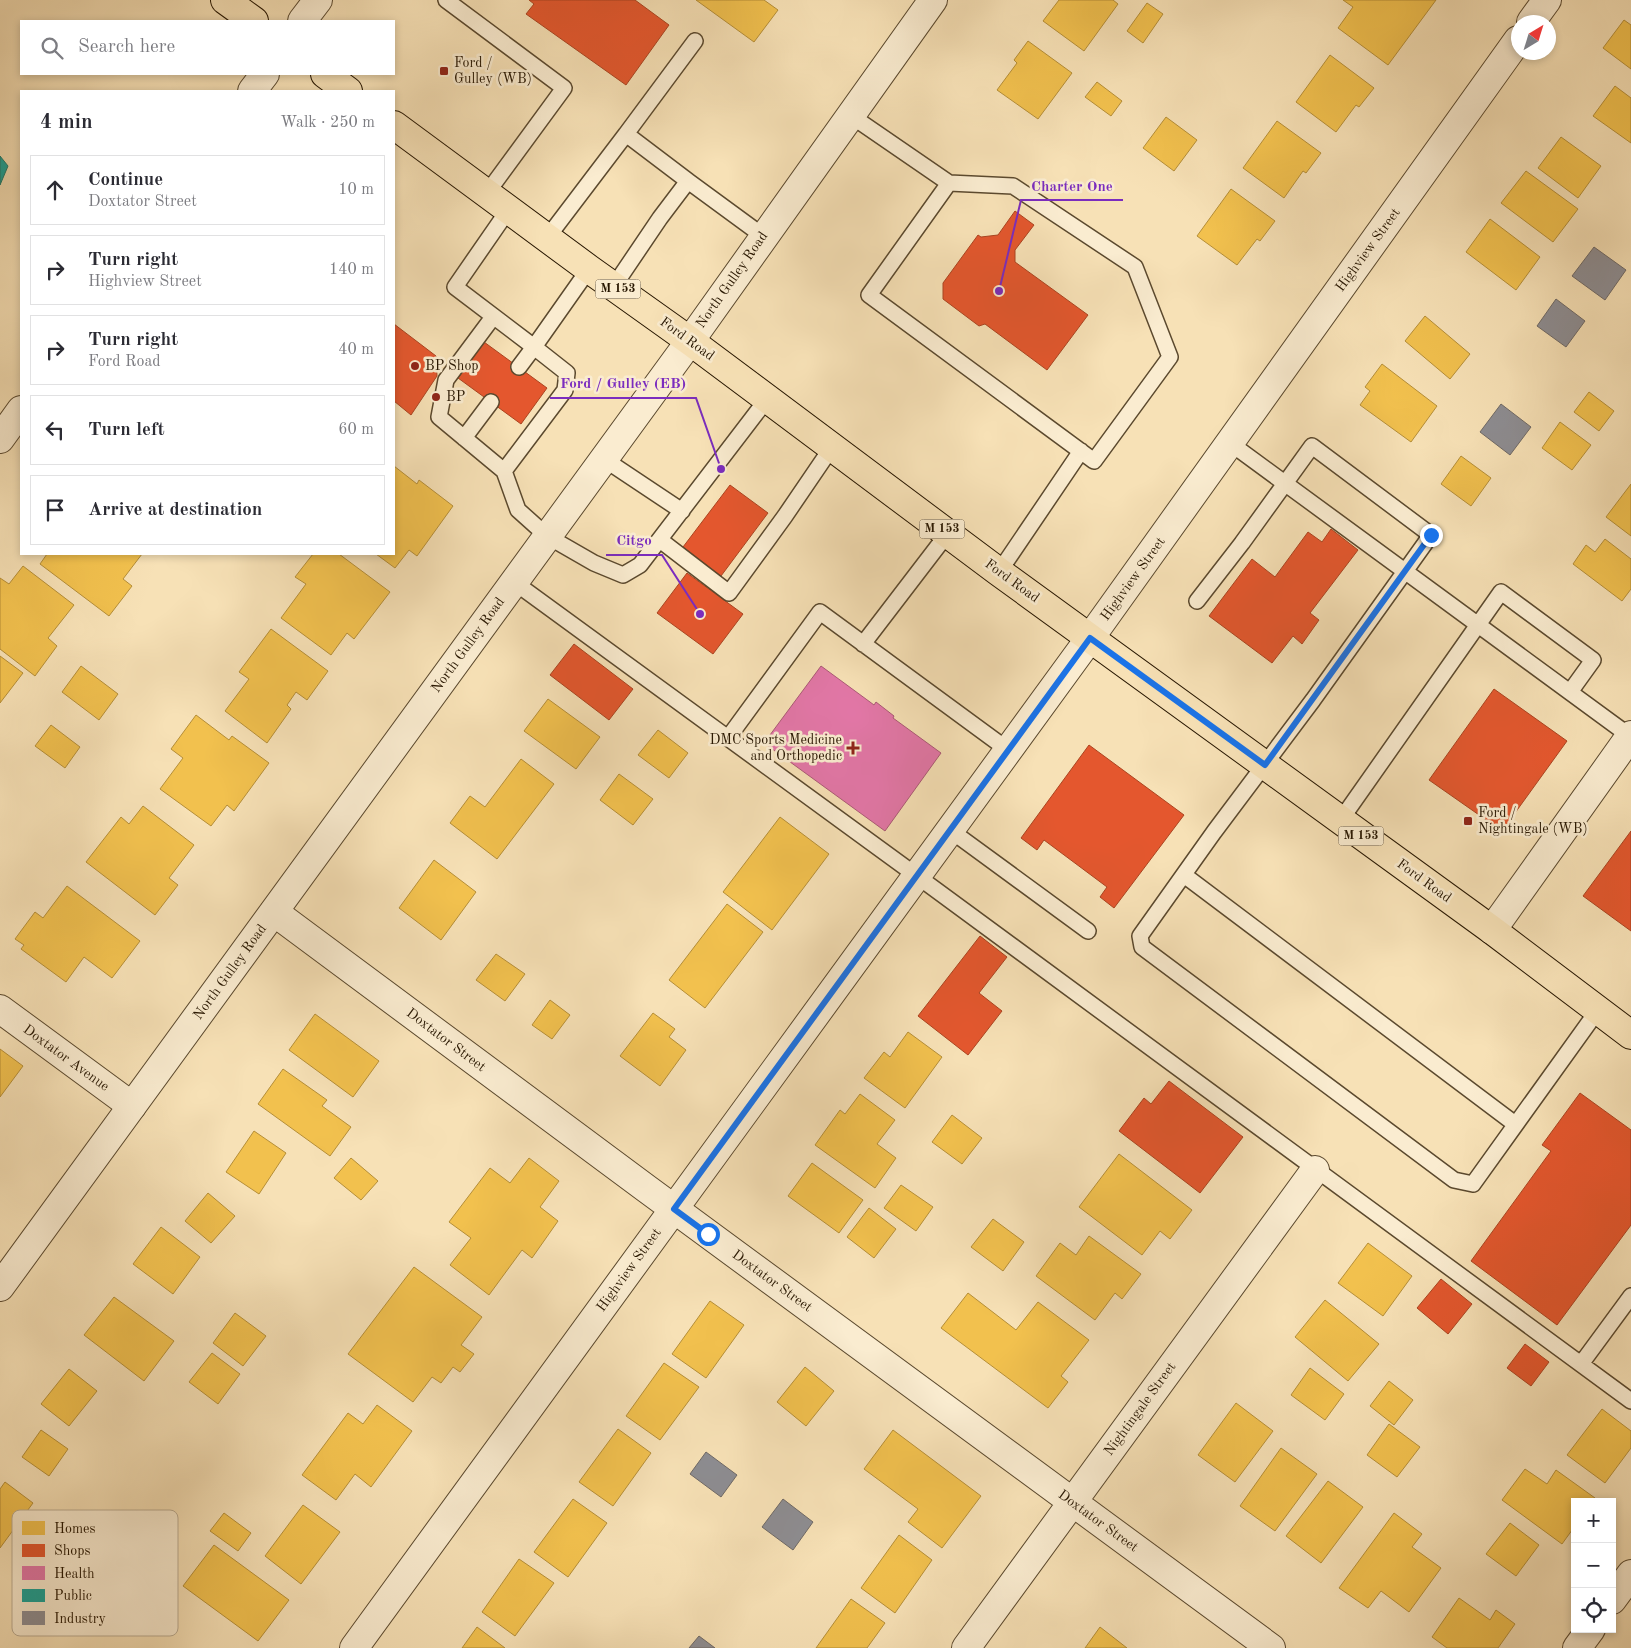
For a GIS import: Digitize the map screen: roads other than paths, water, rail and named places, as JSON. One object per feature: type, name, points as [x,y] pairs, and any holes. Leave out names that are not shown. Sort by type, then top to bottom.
[{"type":"main road","points":[[225,0],[253,20]]},
{"type":"main road","points":[[326,75],[347,90]]},
{"type":"main road","name":"Ford Road","points":[[395,126],[589,269],[690,340],[999,572],[1492,930],[1631,1034]]},
{"type":"street","points":[[303,20],[318,0]]},
{"type":"street","name":"North Gulley Road","points":[[0,1287],[690,340],[933,0]]},
{"type":"street","points":[[1536,15],[1547,0]]},
{"type":"street","name":"Highview Street","points":[[354,1648],[1090,638],[1511,50]]},
{"type":"street","points":[[253,90],[264,75]]},
{"type":"street","points":[[0,439],[20,411]]},
{"type":"street","points":[[1492,930],[1631,736]]},
{"type":"street","name":"Doxtator Street","points":[[274,912],[1271,1648]]},
{"type":"street","name":"Doxtator Avenue","points":[[0,1010],[132,1106]]},
{"type":"street","name":"Nightingale Street","points":[[966,1648],[1315,1170]]},
{"type":"street","points":[[1616,1595],[1631,1574]]},
{"type":"street","points":[[1577,1648],[1588,1633]]},
{"type":"lane","points":[[446,0],[564,88],[487,193]]},
{"type":"lane","points":[[547,238],[695,41]]},
{"type":"lane","points":[[850,115],[949,183],[1013,186],[1135,267],[1170,357],[1094,461],[869,295],[949,183]]},
{"type":"lane","points":[[626,134],[763,236]]},
{"type":"lane","points":[[614,286],[660,218],[688,181]]},
{"type":"lane","points":[[504,470],[565,390],[567,373],[455,287],[509,209]]},
{"type":"lane","points":[[519,367],[589,269]]},
{"type":"lane","points":[[494,317],[446,380],[439,417],[504,470],[518,510],[547,536],[594,563],[623,575],[640,565],[767,399]]},
{"type":"lane","points":[[464,438],[491,402]]},
{"type":"lane","points":[[1230,443],[1631,736]]},
{"type":"lane","points":[[1197,601],[1242,543],[1312,446],[1431,535],[1140,936],[1142,947],[1454,1180],[1473,1184],[1598,1010]]},
{"type":"lane","points":[[660,540],[729,593],[832,447]]},
{"type":"lane","points":[[999,572],[1080,451]]},
{"type":"lane","points":[[604,458],[682,511]]},
{"type":"lane","points":[[863,644],[948,533]]},
{"type":"lane","points":[[514,582],[1631,1401]]},
{"type":"lane","points":[[1340,820],[1501,592],[1593,660],[1570,692]]},
{"type":"lane","points":[[728,738],[820,612],[1008,750]]},
{"type":"lane","points":[[950,830],[1088,931]]},
{"type":"lane","points":[[1184,874],[1515,1124]]},
{"type":"lane","points":[[1581,1364],[1631,1296]]},
{"type":"place","name":"Ford / Gulley (WB)","points":[[444,71]]},
{"type":"place","name":"Charter One","points":[[999,291]]},
{"type":"place","name":"BP Shop","points":[[415,366]]},
{"type":"place","name":"BP","points":[[436,397]]},
{"type":"place","name":"Ford / Gulley (EB)","points":[[721,469]]},
{"type":"place","name":"Citgo","points":[[700,614]]},
{"type":"place","name":"DMC Sports Medicine and Orthopedic","points":[[853,748]]},
{"type":"place","name":"Ford / Nightingale (WB)","points":[[1468,821]]}]
